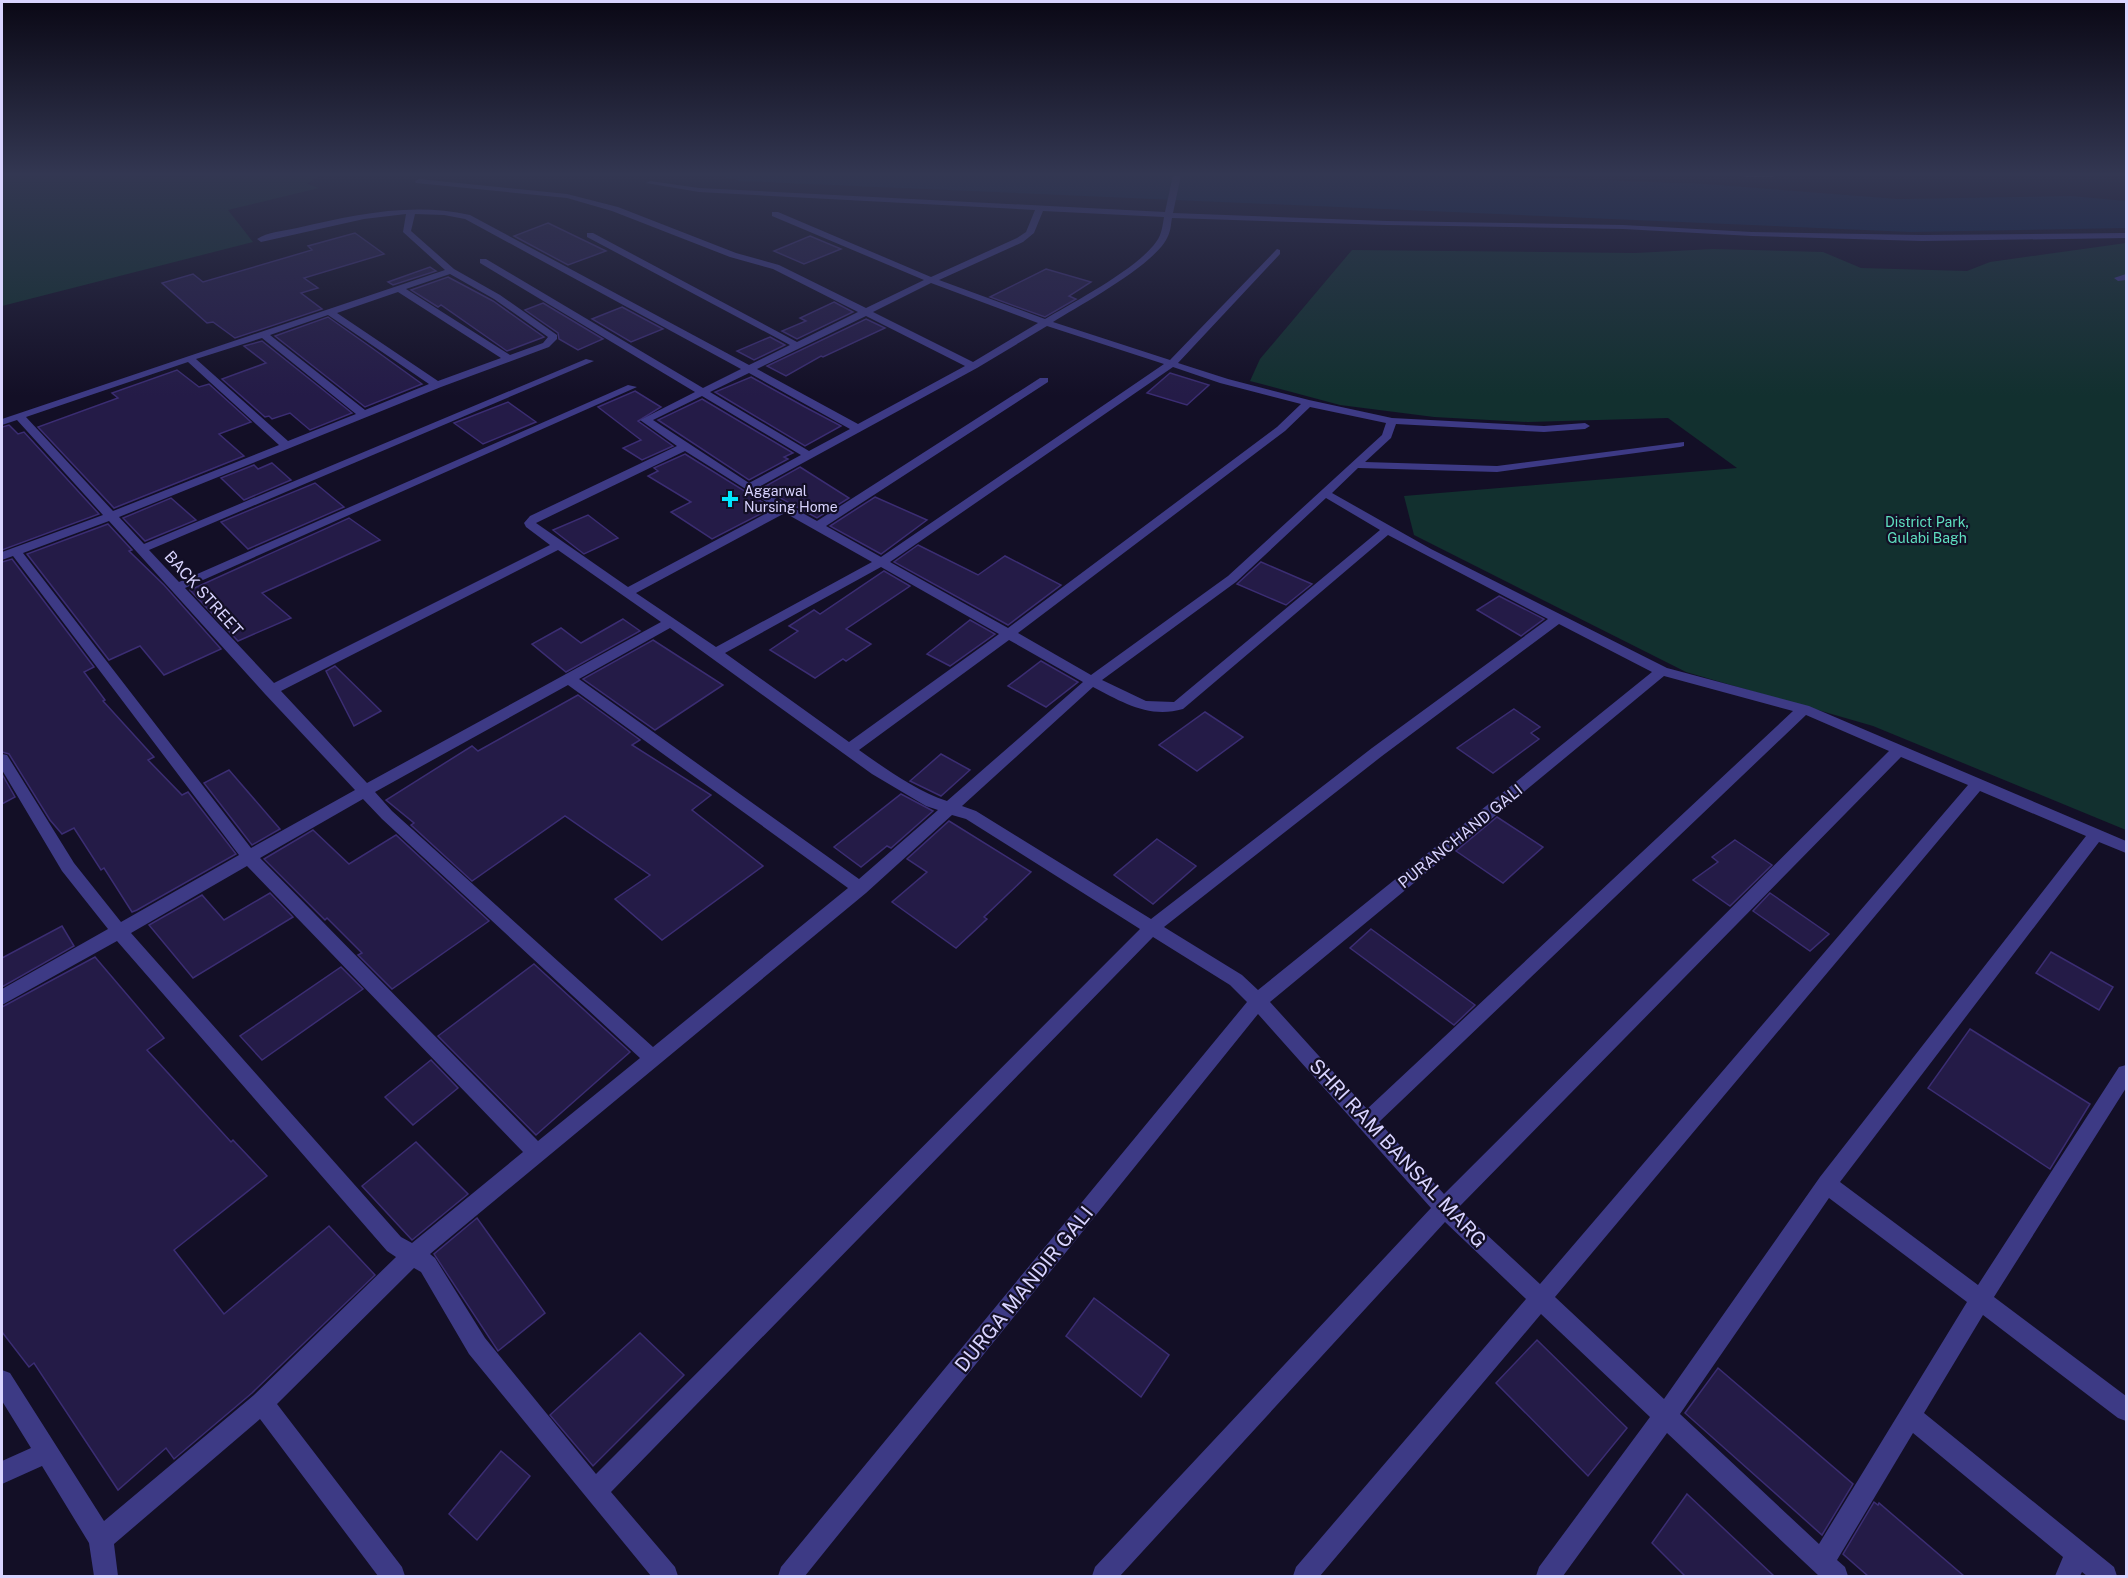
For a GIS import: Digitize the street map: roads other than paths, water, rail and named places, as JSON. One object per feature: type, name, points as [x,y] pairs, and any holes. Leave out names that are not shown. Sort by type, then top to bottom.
[{"type":"street","points":[[426,249],[451,271],[497,297],[554,337],[546,345],[437,385],[111,516],[8,554],[249,857],[537,1153]]},
{"type":"street","points":[[527,249],[858,429]]},
{"type":"street","points":[[616,249],[798,346]]},
{"type":"street","points":[[717,249],[776,267],[973,366]]},
{"type":"street","points":[[857,249],[931,280],[1045,322],[1171,364],[1308,403],[1392,421],[1544,429],[1585,426]]},
{"type":"street","points":[[1001,249],[931,280],[645,420],[749,488],[1092,681],[1148,709],[1164,710],[1178,706],[1389,528]]},
{"type":"street","points":[[749,488],[973,366],[1082,302],[1154,249]]},
{"type":"street","points":[[715,652],[882,562],[1171,364],[1277,252]]},
{"type":"street","points":[[483,261],[809,455]]},
{"type":"street","points":[[2,422],[451,271]]},
{"type":"street","points":[[400,289],[509,359]]},
{"type":"street","points":[[328,312],[437,385]]},
{"type":"street","points":[[262,333],[363,414]]},
{"type":"street","points":[[190,359],[287,446]]},
{"type":"street","points":[[141,549],[589,361]]},
{"type":"street","points":[[818,526],[1044,380]]},
{"type":"street","points":[[177,587],[632,387]]},
{"type":"street","points":[[850,749],[1281,429],[1308,403]]},
{"type":"street","name":"BACK STREET","points":[[19,416],[270,691],[396,823],[653,1058]]},
{"type":"street","points":[[101,1539],[262,1403],[412,1256],[860,888],[1092,681],[1232,579],[1387,436],[1392,421]]},
{"type":"street","points":[[1356,465],[1497,469],[1680,444]]},
{"type":"street","name":"SHRI RAM BANSAL MARG","points":[[686,446],[534,518],[530,523],[532,527],[628,592],[669,623],[715,652],[877,770],[931,802],[971,815],[1236,980],[1258,1001],[1444,1208],[1829,1569]]},
{"type":"street","points":[[1325,493],[1427,552],[1662,671],[1804,709],[2127,847]]},
{"type":"street","points":[[628,592],[785,508]]},
{"type":"street","points":[[270,691],[559,545]]},
{"type":"street","points":[[596,1491],[1150,928],[1377,752],[1558,618]]},
{"type":"street","points":[[2,998],[365,791],[669,623]]},
{"type":"street","name":"PURANCHAND GALI","points":[[1258,1001],[1662,671]]},
{"type":"street","points":[[570,679],[860,888]]},
{"type":"street","points":[[1366,1122],[1804,709]]},
{"type":"street","points":[[1104,1576],[1444,1208],[1899,750]]},
{"type":"street","points":[[2,759],[68,867],[119,931],[394,1244],[428,1265],[477,1346],[533,1417],[666,1576]]},
{"type":"street","points":[[1305,1576],[1539,1297],[1978,783]]},
{"type":"street","points":[[1548,1576],[1665,1416],[1827,1184],[2096,835]]},
{"type":"street","name":"DURGA MANDIR GALI","points":[[790,1576],[1258,1001]]},
{"type":"street","points":[[1829,1569],[1910,1416],[1980,1300],[2127,1072]]},
{"type":"street","points":[[1827,1184],[2127,1410]]},
{"type":"street","points":[[2,1381],[101,1539],[105,1576]]},
{"type":"street","points":[[262,1403],[393,1576]]},
{"type":"street","points":[[1910,1416],[2105,1576]]},
{"type":"street","points":[[2,1473],[47,1452]]},
{"type":"street","points":[[2067,1576],[2078,1554]]},
{"type":"place","name":"Aggarwal Nursing Home","points":[[730,499]]},
{"type":"park label","name":"District Park, Gulabi Bagh","points":[[1927,530]]}]
